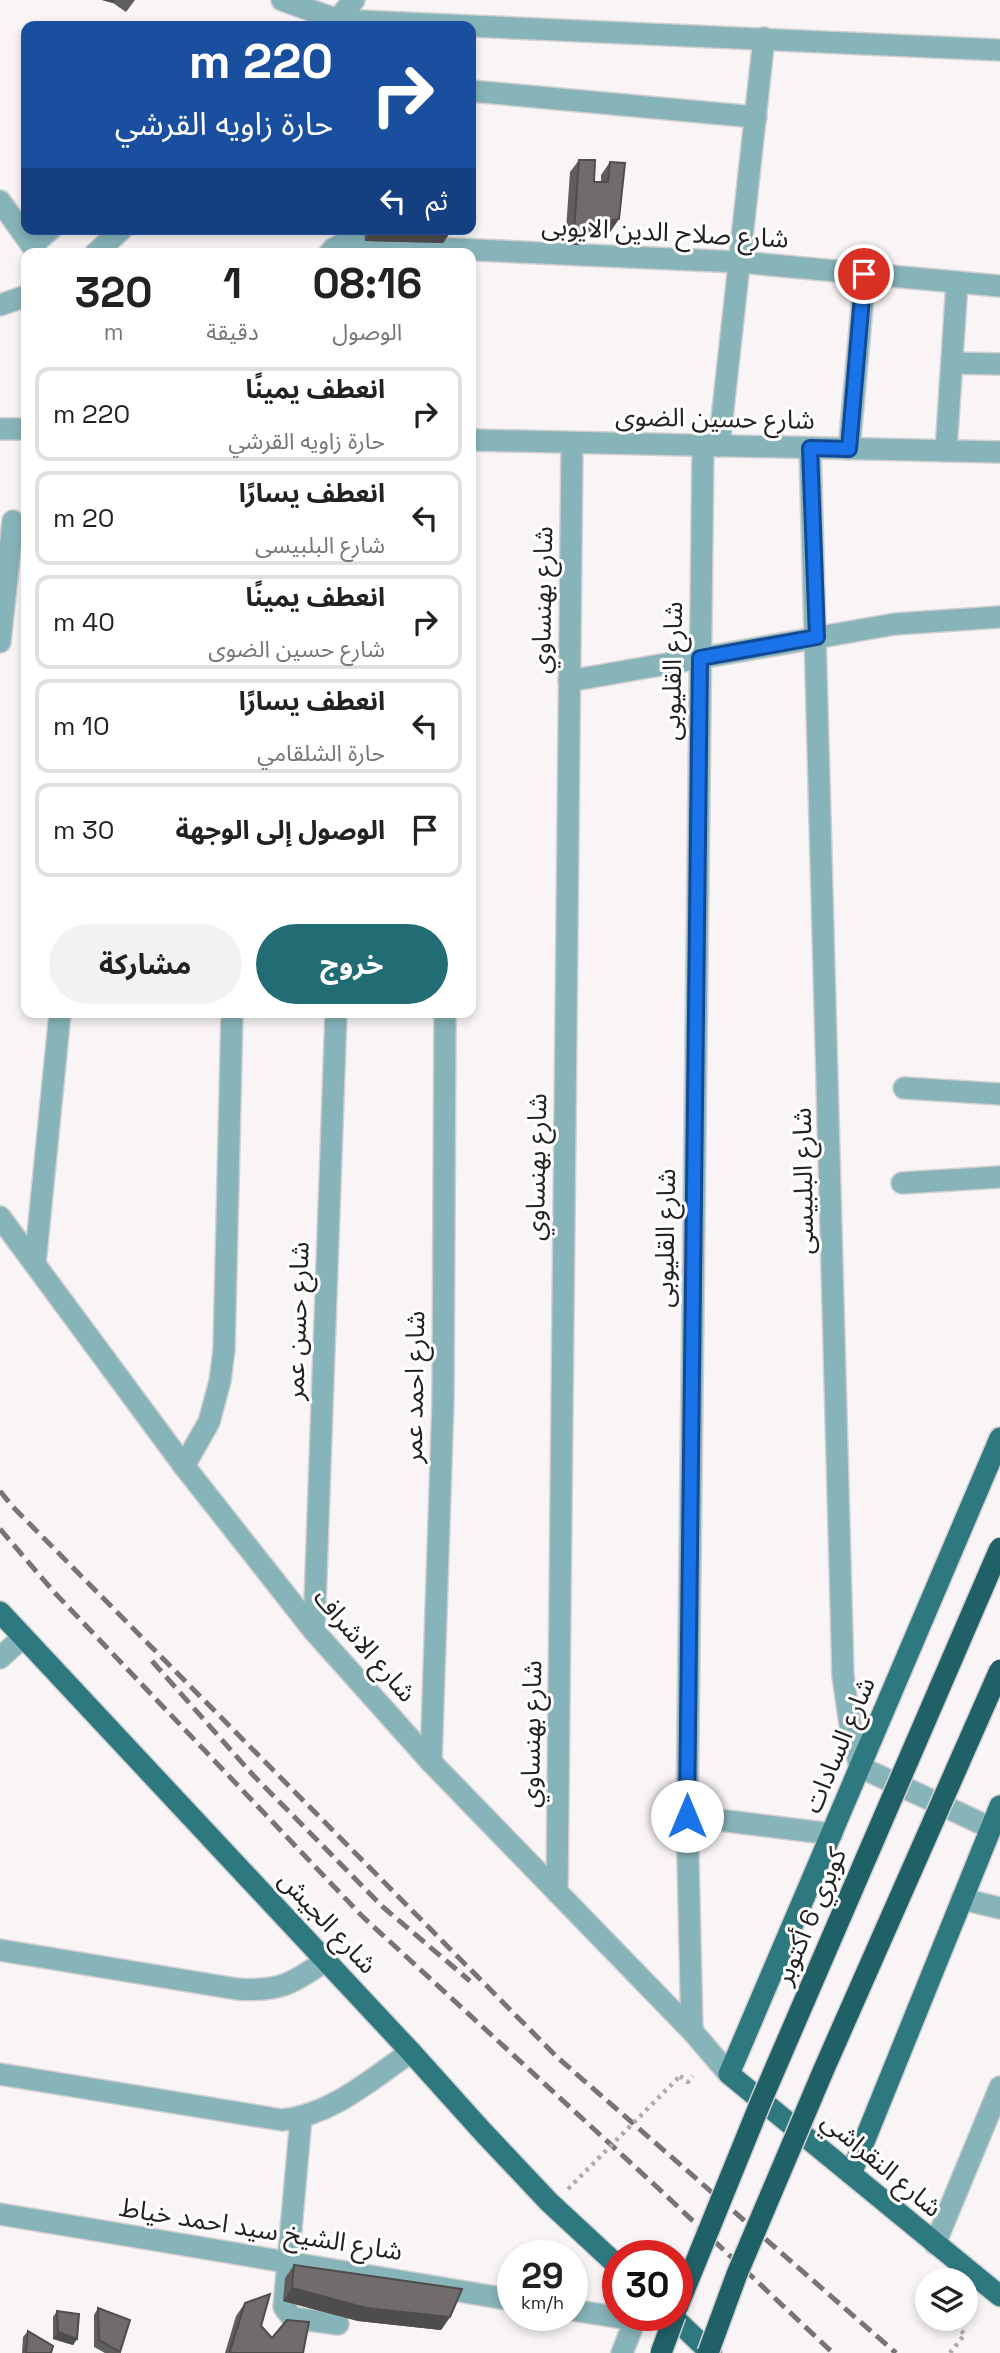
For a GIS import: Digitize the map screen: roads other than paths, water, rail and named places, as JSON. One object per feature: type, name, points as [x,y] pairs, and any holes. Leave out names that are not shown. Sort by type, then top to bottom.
[{"type":"highway","name":"كوبري 6 أكتوبر","points":[[693,2269],[767,2086],[1000,1549]]},
{"type":"highway","points":[[710,2353],[737,2274],[764,2210],[1000,1670]]},
{"type":"highway","points":[[661,2353],[668,2331]]},
{"type":"main road","name":"شارع السادات","points":[[729,2074],[1000,1438]]},
{"type":"main road","name":"شارع الجيش","points":[[0,1612],[483,2132],[549,2202],[602,2251]]},
{"type":"main road","points":[[851,2175],[1000,1806]]},
{"type":"main road","name":"شارع النقراشي","points":[[729,2074],[1000,2296]]},
{"type":"main road","points":[[689,2331],[710,2353]]},
{"type":"street","points":[[282,0],[330,21]]},
{"type":"street","points":[[337,21],[354,0]]},
{"type":"street","points":[[476,28],[1000,50]]},
{"type":"street","name":"شارع القليوبى","points":[[692,2031],[687,1816],[700,658],[711,445],[739,262],[764,38]]},
{"type":"street","points":[[476,91],[756,117]]},
{"type":"street","points":[[0,201],[21,230]]},
{"type":"street","points":[[101,248],[116,235]]},
{"type":"street","name":"شارع صلاح الدين الايوبى","points":[[335,248],[343,244],[431,248]]},
{"type":"street","name":"شارع صلاح الدين الايوبى","points":[[476,250],[739,262],[1000,286]]},
{"type":"street","points":[[849,449],[864,274]]},
{"type":"street","points":[[946,451],[957,282]]},
{"type":"street","points":[[0,305],[21,298]]},
{"type":"street","points":[[952,363],[1000,364]]},
{"type":"street","points":[[0,429],[21,429]]},
{"type":"street","name":"شارع حسين الضوى","points":[[476,440],[1000,452]]},
{"type":"street","name":"شارع بهنساوي","points":[[557,1892],[572,443]]},
{"type":"street","name":"شارع البلبيسى","points":[[810,448],[843,1676],[851,1731],[860,1768]]},
{"type":"street","points":[[0,642],[13,521]]},
{"type":"street","points":[[569,681],[895,624],[1000,617]]},
{"type":"street","points":[[35,1264],[60,1018]]},
{"type":"street","points":[[184,1466],[209,1422],[220,1381],[224,1350],[232,1018]]},
{"type":"street","name":"شارع حسن عمر","points":[[314,1631],[337,1018]]},
{"type":"street","name":"شارع احمد عمر","points":[[430,1762],[443,1401],[445,1018]]},
{"type":"street","points":[[904,1088],[1000,1094]]},
{"type":"street","points":[[902,1183],[1000,1177]]},
{"type":"street","name":"شارع الاشراف","points":[[0,1217],[184,1466],[314,1631],[430,1762],[692,2031],[729,2074]]},
{"type":"street","points":[[0,1658],[23,1637]]},
{"type":"street","points":[[860,1768],[991,1828]]},
{"type":"street","points":[[687,1816],[832,1835]]},
{"type":"street","points":[[962,1899],[1000,1908]]},
{"type":"street","points":[[0,1950],[259,1991],[299,1980],[326,1960]]},
{"type":"street","points":[[0,2074],[282,2120],[301,2118],[333,2105],[411,2052]]},
{"type":"street","points":[[935,2244],[1000,2087]]},
{"type":"street","points":[[301,2118],[283,2301],[290,2315],[338,2324]]},
{"type":"street","name":"شارع الشيخ سيد احمد خياط","points":[[0,2214],[497,2297]]},
{"type":"street","points":[[622,2353],[631,2331]]},
{"type":"railway","points":[[0,1491],[557,2057],[896,2353]]},
{"type":"railway","points":[[0,1529],[54,1592],[362,1916],[833,2353]]},
{"type":"railway","points":[[152,1661],[253,1775],[383,1907],[470,1981]]}]
